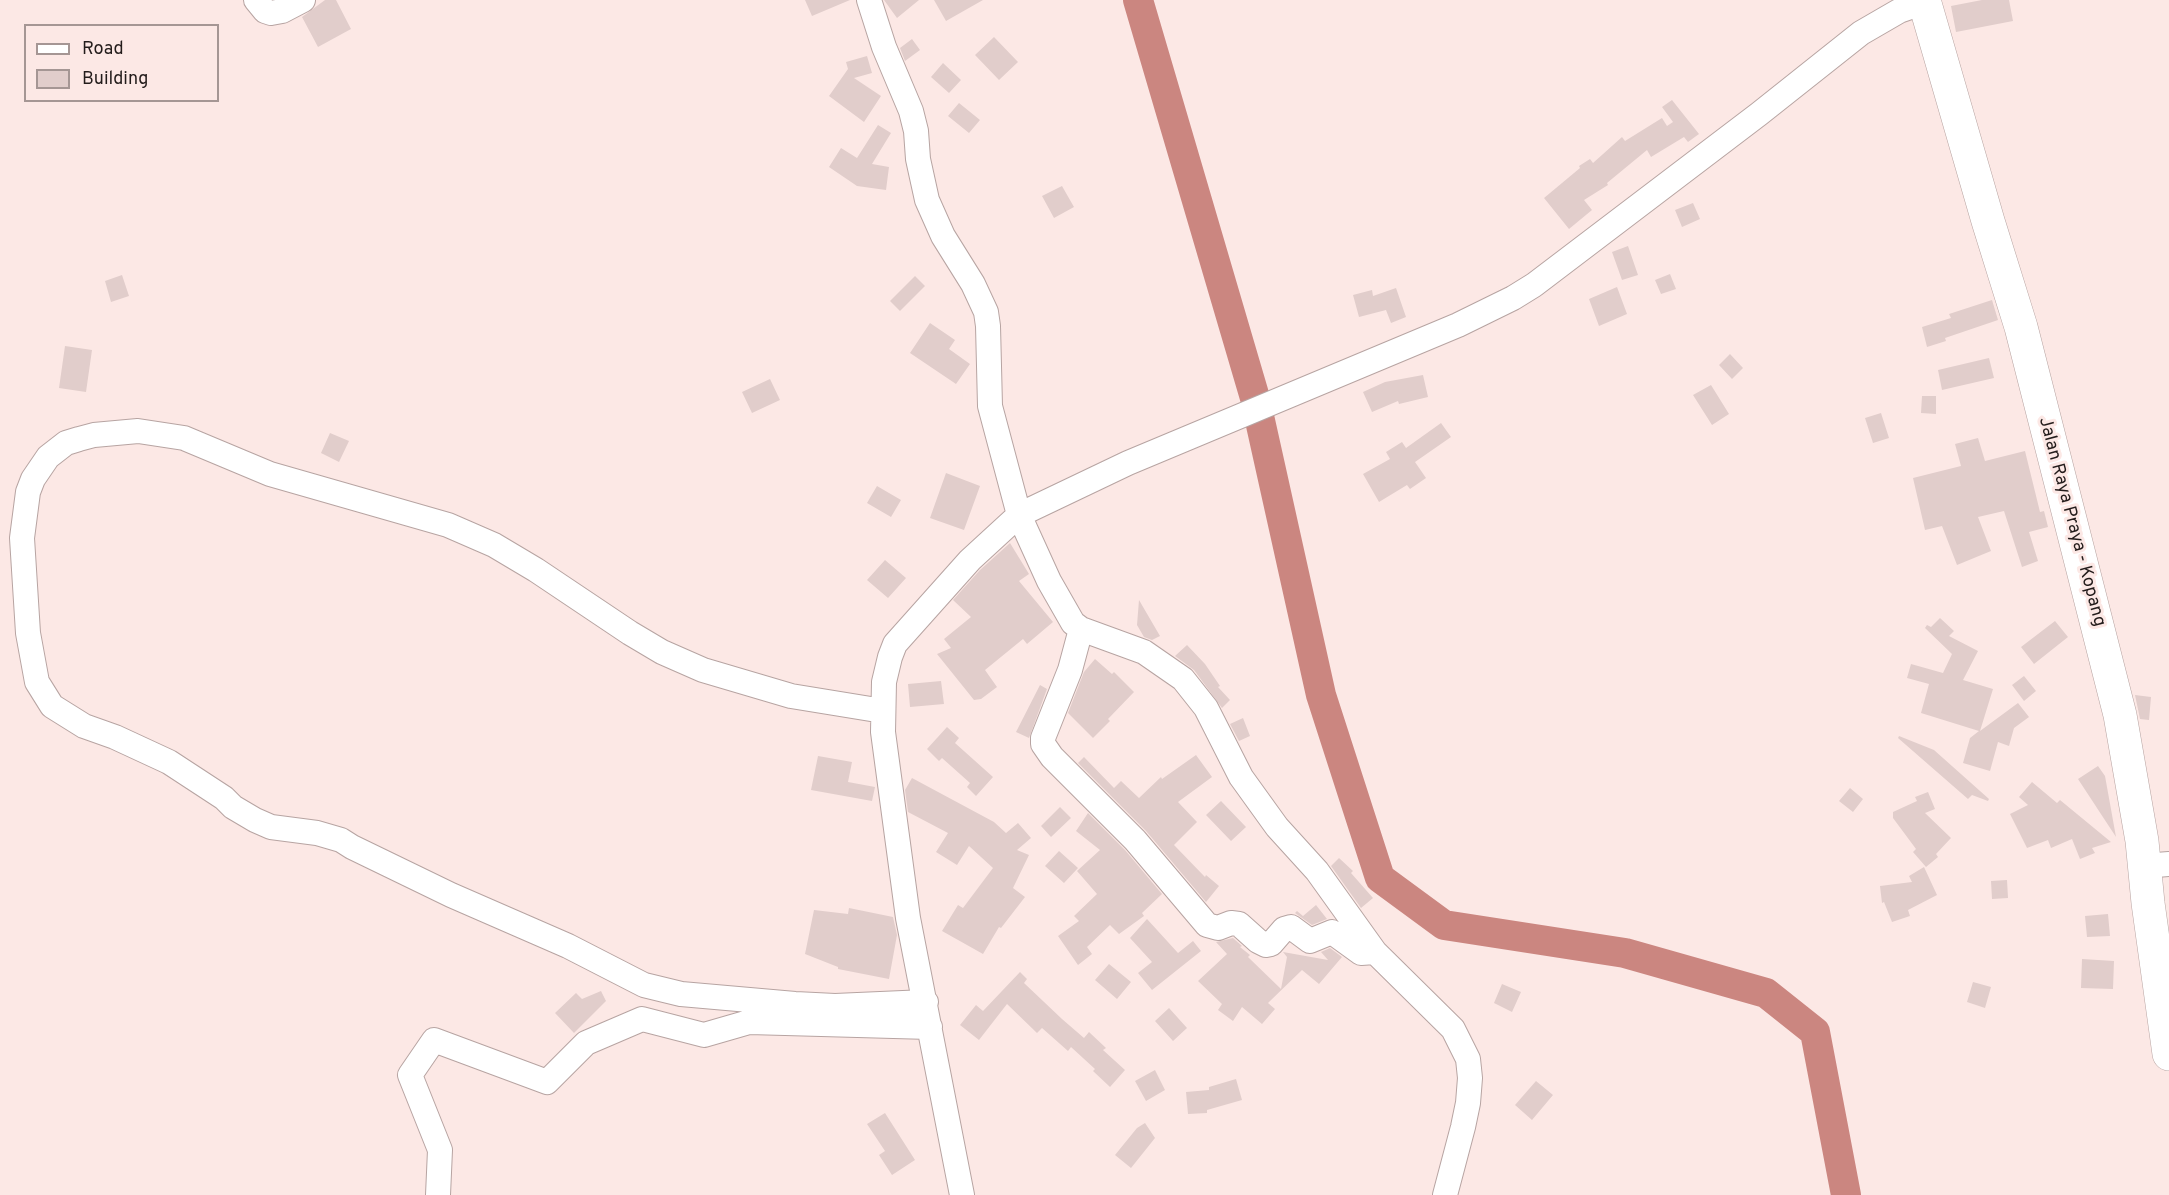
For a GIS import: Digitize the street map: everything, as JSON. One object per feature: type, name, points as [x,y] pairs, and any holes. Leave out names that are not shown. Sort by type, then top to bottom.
[{"type":"highway","name":"Jalan Raya Praya - Kopang","points":[[1925,1],[2021,327],[2157,865],[2169,1054]]},
{"type":"street","points":[[256,0],[264,10],[271,13],[282,11],[303,0]]},
{"type":"street","points":[[869,0],[884,47],[911,111],[927,200],[943,236],[973,285],[986,312],[990,406],[1019,515],[1065,612],[1081,629],[1144,652],[1183,679],[1206,708],[1241,777],[1277,827],[1317,871],[1376,952],[1453,1029],[1468,1059],[1470,1078],[1468,1103],[1445,1195]]},
{"type":"street","points":[[962,1195],[906,907],[886,761],[883,711],[886,671],[895,644],[970,560],[1019,515],[1128,463],[1458,325],[1513,298],[1534,285],[1760,114],[1861,33],[1899,11],[1925,1]]},
{"type":"street","points":[[883,711],[791,696],[703,670],[662,652],[630,633],[536,570],[494,545],[448,525],[270,474],[184,438],[138,431],[79,438],[66,443],[48,457],[33,479],[28,492],[22,547],[28,633],[38,682],[52,706],[84,726],[115,737],[175,765],[255,820],[271,827],[317,833],[341,840],[451,895],[568,946],[644,985],[681,994],[795,1004],[835,1006],[926,1002]]},
{"type":"street","points":[[1081,629],[1070,670],[1043,738],[1052,757],[1135,840],[1207,925],[1218,928],[1231,923],[1243,926],[1258,941],[1266,945],[1271,945],[1284,929],[1291,927],[1310,941],[1332,932],[1361,954],[1376,952]]},
{"type":"street","points":[[438,1195],[440,1150],[410,1075],[434,1040],[547,1082],[586,1043],[642,1019],[704,1035],[749,1022],[930,1027]]},
{"type":"building","points":[[325,0],[336,0],[351,29],[318,47],[302,17]]},
{"type":"building","points":[[805,0],[850,0],[812,16]]},
{"type":"building","points":[[884,0],[919,0],[897,18]]},
{"type":"building","points":[[934,0],[983,0],[946,21]]},
{"type":"building","points":[[1982,0],[2009,0],[2013,21],[1956,32],[1951,6]]},
{"type":"building","points":[[994,37],[1018,62],[999,80],[975,55]]},
{"type":"building","points":[[912,39],[920,50],[905,61],[900,48]]},
{"type":"building","points":[[867,56],[872,73],[854,78],[881,96],[864,122],[829,96],[848,69],[846,62]]},
{"type":"building","points":[[943,63],[961,80],[949,93],[931,77]]},
{"type":"building","points":[[1672,100],[1699,134],[1688,142],[1684,137],[1651,157],[1647,150],[1607,183],[1608,185],[1584,200],[1592,210],[1569,229],[1544,198],[1580,168],[1579,166],[1590,159],[1593,163],[1622,137],[1625,141],[1662,118],[1667,126],[1673,122],[1662,107]]},
{"type":"building","points":[[959,103],[980,120],[969,133],[948,116]]},
{"type":"building","points":[[878,125],[891,133],[872,164],[889,167],[886,190],[857,186],[829,167],[841,148],[857,158]]},
{"type":"building","points":[[1062,186],[1074,207],[1054,218],[1042,196]]},
{"type":"building","points":[[1693,203],[1700,219],[1682,227],[1675,210]]},
{"type":"building","points":[[1628,246],[1638,275],[1622,280],[1612,252]]},
{"type":"building","points":[[1670,274],[1676,289],[1661,294],[1655,280]]},
{"type":"building","points":[[122,275],[129,296],[111,302],[105,281]]},
{"type":"building","points":[[915,276],[925,286],[900,311],[890,301]]},
{"type":"building","points":[[1617,287],[1627,314],[1599,326],[1589,299]]},
{"type":"building","points":[[1396,288],[1406,317],[1391,323],[1386,310],[1359,317],[1353,295],[1372,290],[1373,296]]},
{"type":"building","points":[[1992,300],[1998,320],[1945,338],[1946,341],[1927,347],[1922,327],[1951,318],[1949,314]]},
{"type":"building","points":[[930,323],[955,340],[949,349],[970,364],[956,384],[910,353]]},
{"type":"building","points":[[65,346],[92,350],[86,392],[59,388]]},
{"type":"building","points":[[1730,354],[1743,368],[1732,379],[1719,365]]},
{"type":"building","points":[[1989,358],[1994,378],[1942,390],[1938,370]]},
{"type":"building","points":[[1423,375],[1428,397],[1399,404],[1398,401],[1372,412],[1363,392],[1385,382]]},
{"type":"building","points":[[770,379],[780,400],[752,413],[742,392]]},
{"type":"building","points":[[1711,385],[1729,414],[1712,425],[1693,395]]},
{"type":"building","points":[[1922,396],[1936,396],[1936,414],[1921,413]]},
{"type":"building","points":[[1881,413],[1889,438],[1873,443],[1865,418]]},
{"type":"building","points":[[1441,423],[1451,437],[1415,462],[1426,478],[1410,489],[1407,485],[1379,502],[1363,474],[1390,459],[1386,452],[1402,442],[1406,448]]},
{"type":"building","points":[[330,433],[349,441],[339,462],[321,453]]},
{"type":"building","points":[[1978,438],[1985,461],[2025,451],[2040,512],[2044,511],[2048,527],[2029,532],[2038,561],[2022,567],[2004,511],[1978,517],[1991,551],[1957,565],[1942,526],[1925,530],[1913,478],[1961,466],[1955,444]]},
{"type":"building","points":[[946,473],[980,486],[964,530],[930,518]]},
{"type":"building","points":[[877,486],[901,500],[891,517],[867,503]]},
{"type":"building","points":[[1010,543],[1029,574],[1019,581],[1053,622],[1027,644],[1023,639],[985,670],[997,687],[981,699],[974,700],[937,654],[951,648],[944,639],[971,617],[953,600],[980,570]]},
{"type":"building","points":[[885,560],[906,578],[888,598],[867,580]]},
{"type":"building","points":[[1139,600],[1160,636],[1152,640],[1144,637],[1137,625]]},
{"type":"building","points":[[1940,618],[1954,631],[1949,636],[1978,651],[1963,680],[1993,689],[1980,731],[2018,703],[2029,717],[2014,728],[2009,746],[1998,742],[1990,771],[1963,763],[1970,738],[1979,731],[1921,713],[1929,684],[1907,678],[1911,664],[1943,673],[1952,654],[1925,628],[1927,625],[1931,627]]},
{"type":"building","points":[[2055,621],[2068,637],[2034,664],[2021,647]]},
{"type":"building","points":[[1187,645],[1205,664],[1220,686],[1218,687],[1230,700],[1222,708],[1194,670],[1175,656]]},
{"type":"building","points":[[1095,659],[1112,674],[1114,672],[1134,692],[1093,738],[1068,713],[1084,672]]},
{"type":"building","points":[[2024,676],[2036,691],[2024,701],[2012,685]]},
{"type":"building","points":[[941,681],[944,704],[910,707],[908,684]]},
{"type":"building","points":[[1040,685],[1047,689],[1029,738],[1016,732]]},
{"type":"building","points":[[2135,695],[2151,697],[2149,720],[2140,719]]},
{"type":"building","points":[[1243,718],[1250,736],[1239,741],[1230,724]]},
{"type":"building","points":[[947,727],[959,738],[955,743],[993,777],[976,796],[967,787],[970,783],[942,758],[939,761],[927,749]]},
{"type":"building","points":[[1899,736],[1934,750],[1989,799],[1988,801],[1972,795],[1968,799],[1898,738]]},
{"type":"building","points":[[1196,755],[1212,777],[1178,802],[1197,822],[1174,845],[1205,877],[1206,875],[1219,886],[1206,902],[1146,831],[1078,763],[1084,757],[1114,788],[1121,781],[1139,798],[1161,777],[1162,779]]},
{"type":"building","points":[[818,756],[852,762],[848,782],[875,787],[872,801],[811,790]]},
{"type":"building","points":[[2098,766],[2105,776],[2116,837],[2078,779]]},
{"type":"building","points":[[912,778],[994,822],[1006,833],[1018,823],[1031,838],[1017,850],[1029,855],[1013,888],[1025,897],[1001,928],[999,927],[983,954],[942,931],[958,905],[963,908],[993,868],[969,846],[957,865],[936,852],[948,833],[908,812],[905,790]]},
{"type":"building","points":[[2032,782],[2057,803],[2060,800],[2111,842],[2092,848],[2095,853],[2080,859],[2072,839],[2051,848],[2048,840],[2027,848],[2010,814],[2028,805],[2019,797]]},
{"type":"building","points":[[1850,788],[1863,799],[1853,812],[1839,801]]},
{"type":"building","points":[[1928,792],[1935,809],[1925,813],[1951,838],[1936,854],[1938,857],[1926,867],[1913,852],[1916,849],[1893,818],[1893,812],[1917,801],[1915,797]]},
{"type":"building","points":[[1221,801],[1246,827],[1231,841],[1206,815]]},
{"type":"building","points":[[1060,807],[1071,818],[1051,837],[1041,826]]},
{"type":"building","points":[[1088,813],[1125,850],[1162,894],[1142,913],[1144,916],[1119,934],[1110,925],[1087,947],[1092,954],[1078,965],[1058,936],[1079,921],[1074,916],[1097,894],[1077,871],[1100,850],[1076,831]]},
{"type":"building","points":[[1059,851],[1078,868],[1064,883],[1045,866]]},
{"type":"building","points":[[1339,858],[1353,871],[1351,873],[1373,898],[1361,908],[1331,866]]},
{"type":"building","points":[[1924,867],[1937,895],[1908,910],[1910,916],[1892,922],[1884,902],[1882,903],[1880,886],[1912,882],[1909,876]]},
{"type":"building","points":[[2007,880],[2008,898],[1992,899],[1991,881]]},
{"type":"building","points":[[1316,905],[1327,919],[1312,925],[1295,913],[1297,911],[1303,916]]},
{"type":"building","points":[[849,908],[893,917],[897,935],[889,979],[838,969],[838,967],[805,954],[814,910],[848,914]]},
{"type":"building","points":[[2108,914],[2110,936],[2087,937],[2085,916]]},
{"type":"building","points":[[1147,919],[1178,953],[1193,941],[1201,951],[1152,990],[1138,973],[1152,962],[1130,938]]},
{"type":"building","points":[[1233,938],[1250,955],[1248,957],[1281,989],[1287,957],[1283,952],[1328,960],[1321,952],[1330,948],[1342,957],[1319,984],[1302,970],[1268,1003],[1275,1009],[1262,1024],[1242,1007],[1233,1021],[1218,1010],[1222,1004],[1198,981],[1227,954],[1216,942]]},
{"type":"building","points":[[2082,959],[2114,961],[2113,989],[2081,988]]},
{"type":"building","points":[[1109,964],[1131,982],[1117,999],[1095,980]]},
{"type":"building","points":[[1020,972],[1027,979],[1024,983],[1062,1019],[1084,1038],[1089,1032],[1106,1048],[1103,1050],[1125,1070],[1110,1087],[1093,1071],[1095,1069],[1071,1047],[1068,1051],[1042,1028],[1037,1033],[1007,1004],[979,1040],[960,1025],[976,1005],[983,1011]]},
{"type":"building","points":[[1973,982],[1991,987],[1985,1008],[1967,1002]]},
{"type":"building","points":[[1502,984],[1521,992],[1512,1012],[1494,1003]]},
{"type":"building","points":[[601,991],[606,1001],[574,1033],[555,1013],[576,993],[582,999]]},
{"type":"building","points":[[1169,1008],[1187,1028],[1173,1041],[1155,1021]]},
{"type":"building","points":[[1155,1070],[1165,1090],[1146,1101],[1135,1081]]},
{"type":"building","points":[[1236,1079],[1242,1100],[1207,1110],[1207,1113],[1188,1114],[1186,1092],[1209,1090],[1209,1087]]},
{"type":"building","points":[[1536,1081],[1553,1095],[1532,1120],[1515,1105]]},
{"type":"building","points":[[885,1113],[915,1160],[892,1175],[879,1155],[885,1151],[867,1124]]},
{"type":"building","points":[[1145,1123],[1155,1138],[1131,1168],[1115,1155],[1137,1128]]},
{"type":"waterway","points":[[1138,0],[1255,398],[1321,695],[1380,878],[1444,925],[1625,953],[1766,993],[1815,1032],[1846,1195]]}]
